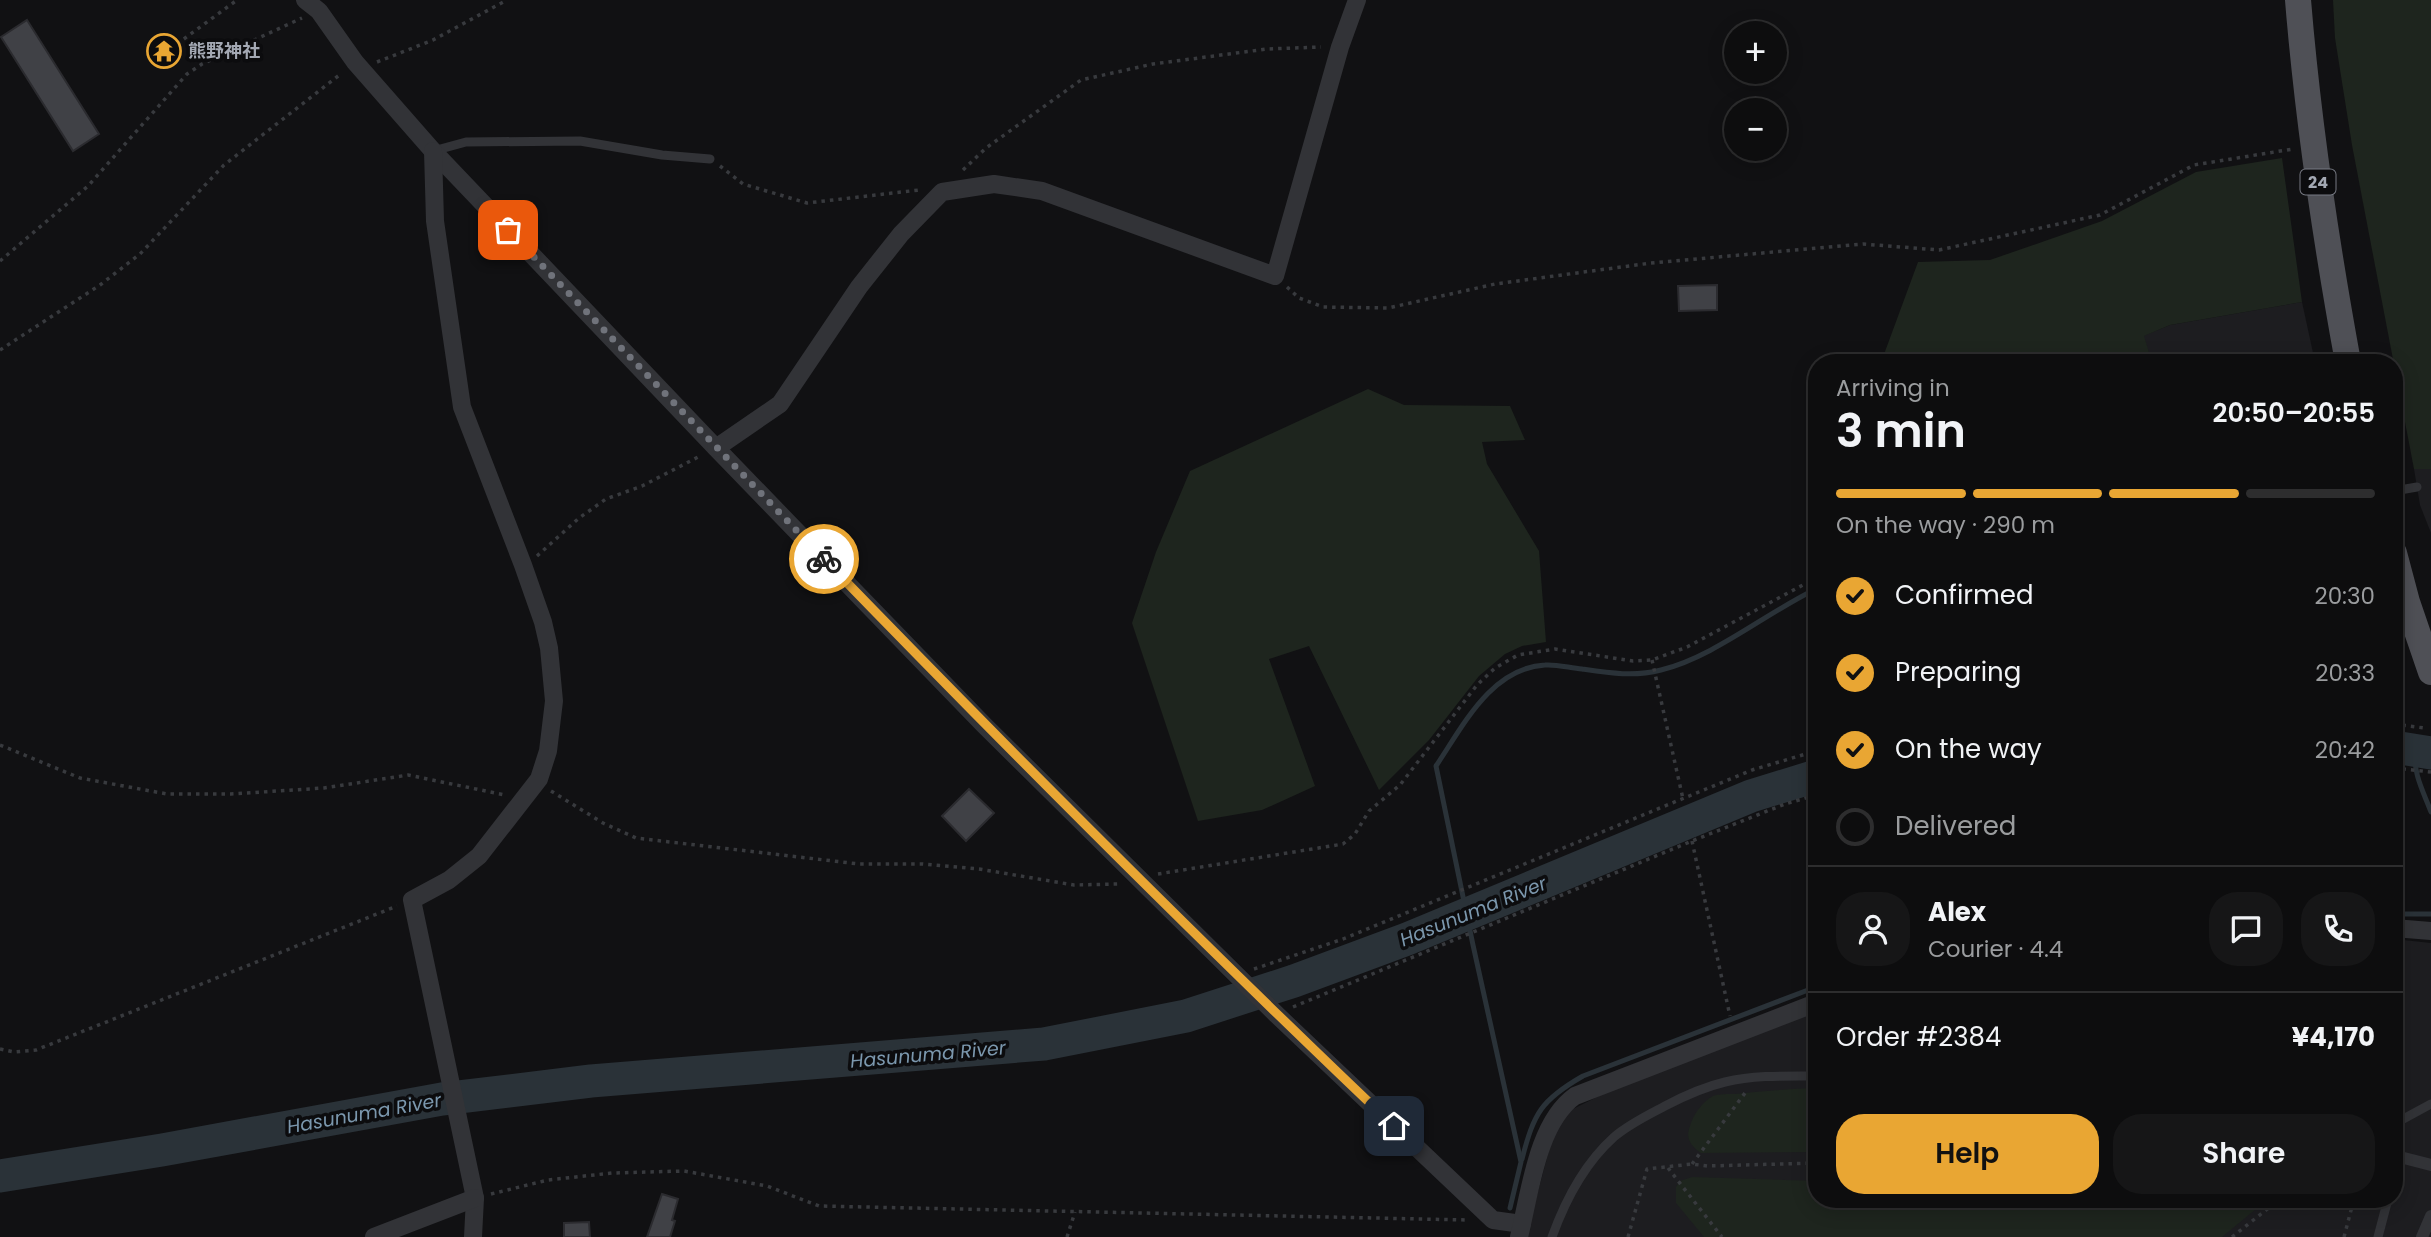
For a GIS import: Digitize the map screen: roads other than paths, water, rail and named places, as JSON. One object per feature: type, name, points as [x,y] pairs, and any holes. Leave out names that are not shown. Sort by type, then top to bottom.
[{"type":"main road","name":"24","points":[[2298,0],[2313,146],[2328,255],[2347,354]]},
{"type":"main road","points":[[2403,587],[2431,672]]},
{"type":"street","points":[[716,448],[780,404],[859,287],[901,234],[942,192],[994,184],[1042,191],[1275,276],[1340,47],[1357,0]]},
{"type":"street","points":[[317,4],[359,65],[433,151],[716,448],[984,725],[1144,884],[1493,1220],[1520,1231],[1542,1146],[1552,1121],[1566,1103],[1588,1091],[1808,1006]]},
{"type":"street","points":[[433,151],[435,221],[462,407],[542,621],[549,648],[554,701],[548,751],[539,779],[479,856],[449,880],[412,901],[475,1198],[473,1237]]},
{"type":"street","points":[[2403,929],[2431,931]]},
{"type":"street","points":[[2403,1153],[2431,1165]]},
{"type":"street","points":[[374,1237],[475,1198]]},
{"type":"street","points":[[2422,1237],[2431,1216]]},
{"type":"lane","points":[[433,151],[466,142],[580,141],[662,155],[710,159]]},
{"type":"lane","points":[[2403,489],[2417,487]]},
{"type":"lane","points":[[1552,1237],[1559,1217],[1593,1161],[1614,1138],[1634,1123],[1677,1099],[1724,1082],[1757,1077],[1808,1076]]},
{"type":"lane","points":[[2403,1119],[2431,1104]]},
{"type":"lane","points":[[2378,1237],[2386,1208]]},
{"type":"waterway","points":[[1510,1208],[1521,1162],[1436,766],[1480,702],[1509,676],[1545,665],[1621,674],[1661,670],[1701,655],[1808,593]]},
{"type":"waterway","name":"Hasunuma River","points":[[2403,748],[2431,753]]},
{"type":"waterway","points":[[2416,752],[2417,775],[2431,812]]},
{"type":"waterway","name":"Hasunuma River","points":[[0,1176],[162,1150],[442,1099],[591,1081],[1044,1044],[1186,1016],[1294,981],[1407,939],[1751,796],[1808,778]]},
{"type":"waterway","points":[[2403,914],[2431,914]]},
{"type":"waterway","points":[[1522,1159],[1541,1109],[1557,1093],[1583,1076],[1808,990]]},
{"type":"place","name":"熊野神社","points":[[164,51]]}]
